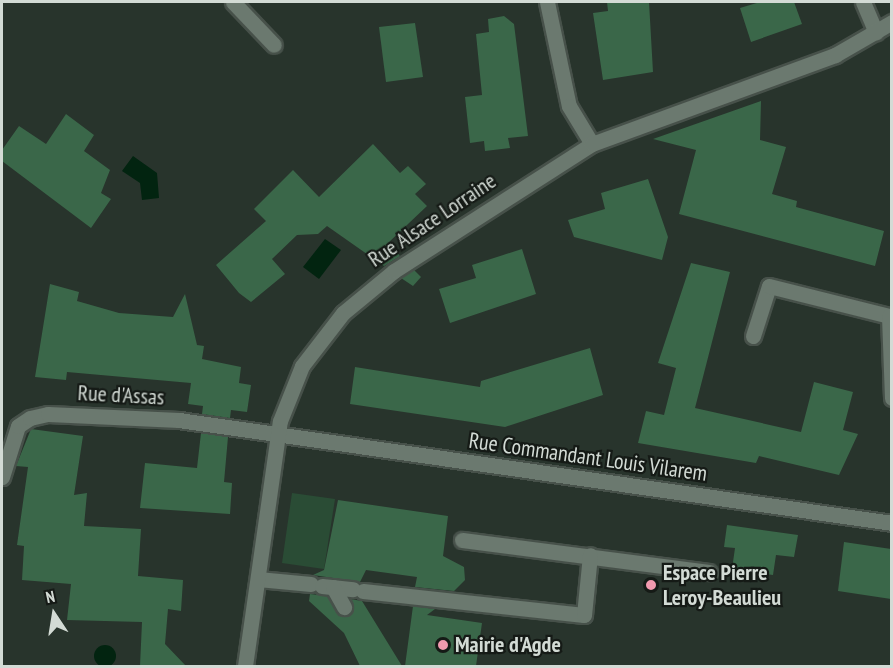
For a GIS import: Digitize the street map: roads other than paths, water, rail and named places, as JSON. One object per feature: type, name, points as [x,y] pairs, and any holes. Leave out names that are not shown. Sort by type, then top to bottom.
[{"type":"street","points":[[232,2],[274,45]]},
{"type":"street","points":[[547,2],[569,105],[592,144]]},
{"type":"street","points":[[863,2],[876,32]]},
{"type":"street","name":"Rue Alsace Lorraine","points":[[246,666],[278,436],[302,366],[343,313],[404,264],[592,144],[835,55],[891,22]]},
{"type":"street","points":[[753,336],[769,286],[889,316],[891,398]]},
{"type":"street","name":"Rue d'Assas","points":[[2,477],[18,426],[48,414],[179,420],[278,436]]},
{"type":"street","name":"Rue Commandant Louis Vilarem","points":[[278,436],[891,523]]},
{"type":"street","points":[[462,540],[709,572]]},
{"type":"street","points":[[258,579],[584,615],[590,555]]},
{"type":"street","points":[[322,586],[344,607]]},
{"type":"place","name":"Espace Pierre Leroy-Beaulieu","points":[[651,585]]},
{"type":"place","name":"Mairie d'Agde","points":[[443,645]]}]
